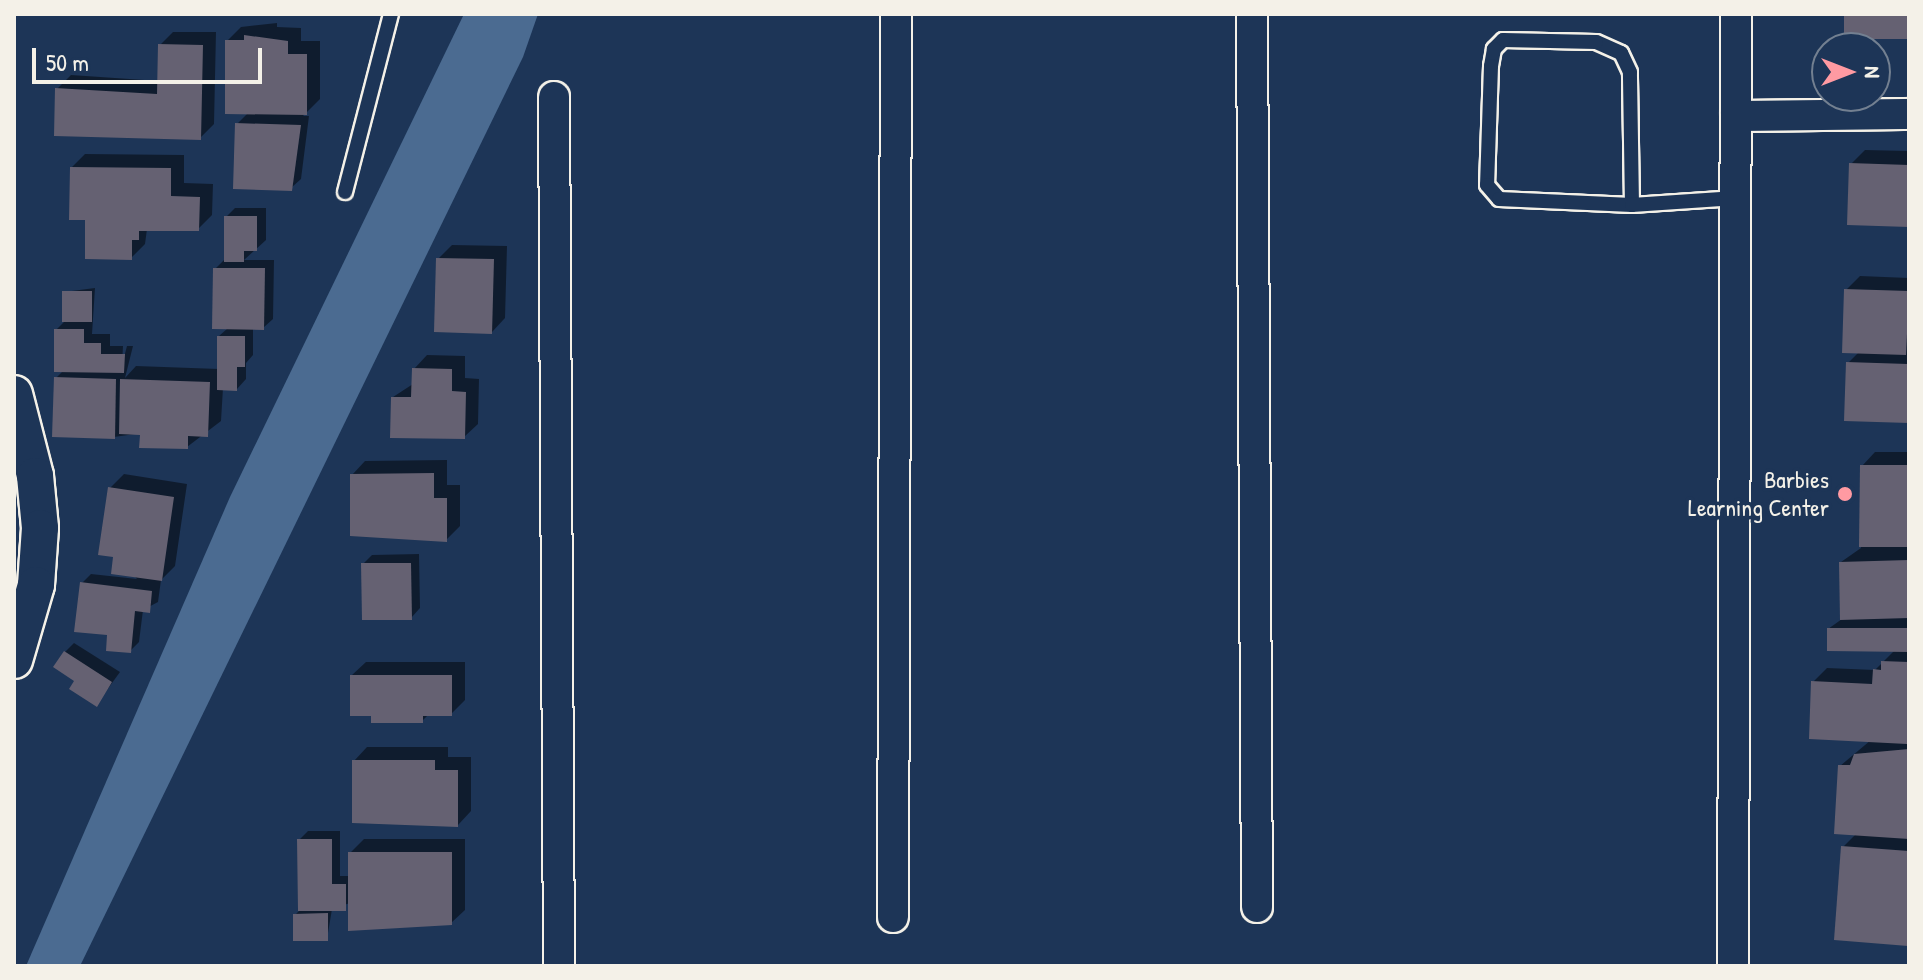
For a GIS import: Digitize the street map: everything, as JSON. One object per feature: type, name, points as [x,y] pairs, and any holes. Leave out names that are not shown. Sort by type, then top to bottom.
[{"type":"street","points":[[893,917],[896,14]]},
{"type":"street","points":[[1252,14],[1257,907]]},
{"type":"street","points":[[1733,966],[1736,14]]},
{"type":"street","points":[[554,97],[559,966]]},
{"type":"street","points":[[1736,116],[1909,114]]},
{"type":"street","points":[[14,394],[35,476],[40,528],[36,585],[14,660]]},
{"type":"lane","points":[[345,192],[391,14]]},
{"type":"lane","points":[[1632,205],[1630,72],[1621,53],[1596,42],[1503,40],[1494,49],[1491,66],[1487,185],[1493,194],[1508,202],[1632,205],[1736,198]]},
{"type":"water","points":[[464,14],[538,14],[523,57],[80,966],[26,966],[230,497]]},
{"type":"building","points":[[1844,14],[1909,14],[1909,39],[1891,39],[1891,32],[1844,32]]},
{"type":"building","points":[[244,35],[288,41],[288,54],[307,54],[307,115],[225,114],[225,40],[244,40]]},
{"type":"building","points":[[158,44],[203,45],[201,140],[54,136],[55,88],[157,94]]},
{"type":"building","points":[[235,123],[301,125],[292,191],[233,189]]},
{"type":"building","points":[[1849,163],[1909,165],[1909,227],[1847,225]]},
{"type":"building","points":[[70,167],[171,168],[171,196],[200,197],[199,231],[139,231],[139,240],[132,240],[132,260],[85,259],[85,220],[69,220]]},
{"type":"building","points":[[224,216],[257,216],[257,251],[244,251],[244,262],[224,262]]},
{"type":"building","points":[[436,258],[494,259],[492,334],[434,332]]},
{"type":"building","points":[[213,268],[265,268],[264,330],[212,329]]},
{"type":"building","points":[[1844,289],[1909,291],[1906,355],[1842,353]]},
{"type":"building","points":[[62,291],[92,291],[92,322],[62,322]]},
{"type":"building","points":[[54,329],[84,329],[84,343],[101,343],[101,354],[125,354],[124,373],[54,372]]},
{"type":"building","points":[[217,336],[245,336],[245,367],[237,367],[237,391],[217,390]]},
{"type":"building","points":[[1846,362],[1908,364],[1909,423],[1844,421]]},
{"type":"building","points":[[412,368],[452,369],[452,391],[466,392],[465,439],[390,438],[391,397],[411,397]]},
{"type":"building","points":[[54,377],[116,379],[115,439],[52,437]]},
{"type":"building","points":[[120,379],[210,382],[208,437],[188,436],[188,449],[139,448],[140,435],[119,434]]},
{"type":"building","points":[[1860,465],[1909,465],[1909,547],[1859,547]]},
{"type":"building","points":[[434,473],[434,498],[447,498],[447,542],[350,536],[350,474]]},
{"type":"building","points":[[108,487],[174,497],[162,581],[111,574],[113,557],[98,555]]},
{"type":"building","points":[[1909,560],[1909,618],[1840,620],[1839,562]]},
{"type":"building","points":[[361,563],[411,563],[412,620],[362,620]]},
{"type":"building","points":[[80,582],[152,591],[150,613],[135,611],[131,653],[106,651],[107,635],[74,632]]},
{"type":"building","points":[[1827,628],[1909,628],[1909,652],[1827,651]]},
{"type":"building","points":[[64,651],[112,682],[97,707],[69,689],[74,681],[53,667]]},
{"type":"building","points":[[1881,661],[1909,662],[1907,744],[1809,739],[1811,681],[1872,684],[1873,669],[1881,670]]},
{"type":"building","points":[[350,675],[452,675],[452,716],[423,716],[423,723],[371,723],[371,716],[350,716]]},
{"type":"building","points":[[1909,749],[1909,839],[1834,834],[1838,765],[1850,765],[1854,754]]},
{"type":"building","points":[[352,760],[435,760],[435,770],[458,770],[458,827],[352,823]]},
{"type":"building","points":[[297,839],[332,839],[332,884],[346,884],[346,911],[298,911]]},
{"type":"building","points":[[1841,846],[1909,851],[1908,946],[1834,940]]},
{"type":"building","points":[[348,852],[452,852],[452,925],[348,931]]},
{"type":"building","points":[[328,913],[328,941],[293,941],[293,914]]},
{"type":"place","name":"Barbies Learning Center","points":[[1845,494]]}]
